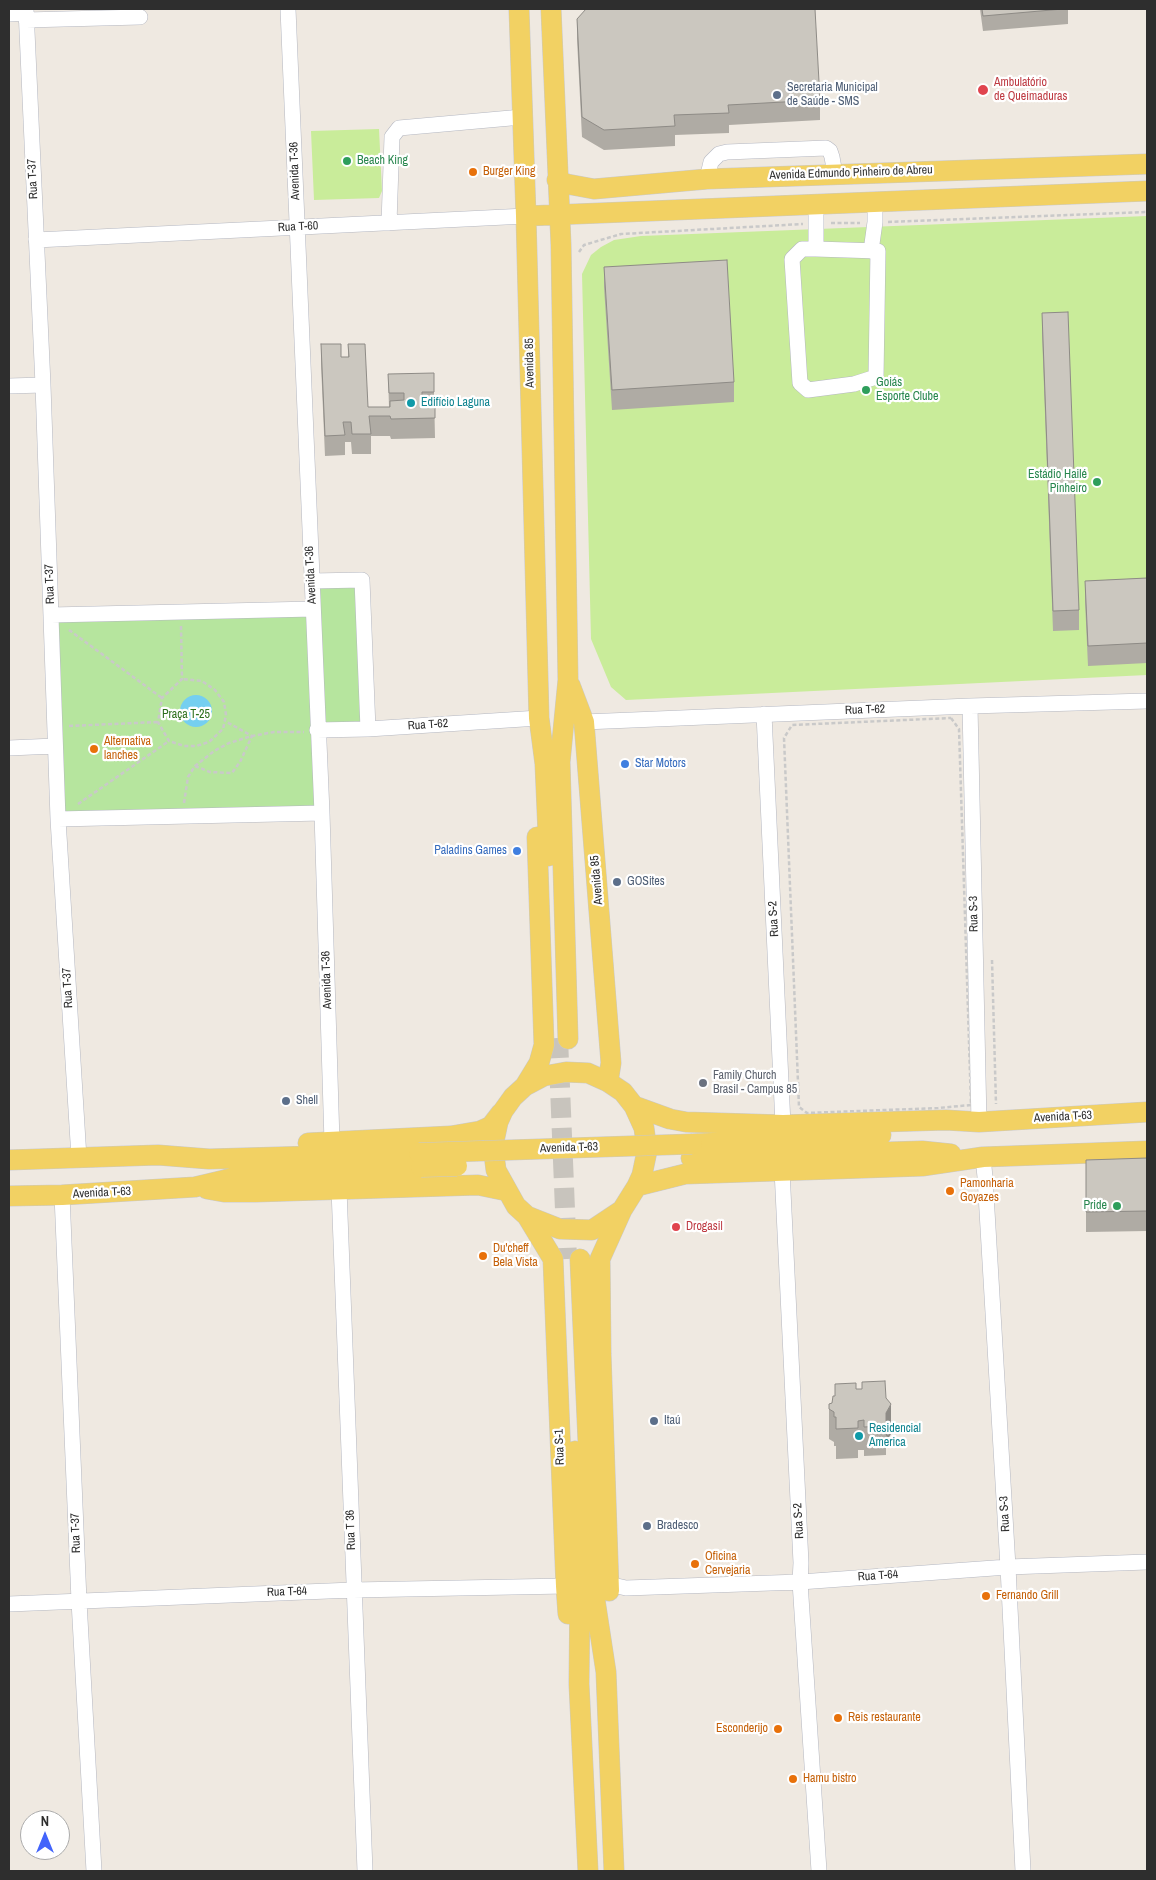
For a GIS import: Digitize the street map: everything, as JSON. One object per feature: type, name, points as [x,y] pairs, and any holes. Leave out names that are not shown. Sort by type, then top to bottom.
[{"type":"main road","name":"Avenida 85","points":[[519,9],[540,718],[545,764],[563,1039],[560,762],[568,680],[560,215],[551,9]]},
{"type":"main road","name":"Avenida Edmundo Pinheiro de Abreu","points":[[558,180],[567,184],[594,189],[707,178],[1147,164]]},
{"type":"main road","points":[[560,215],[816,214],[878,202],[1147,191]]},
{"type":"main road","name":"Rua T-60","points":[[526,216],[560,215]]},
{"type":"main road","name":"Avenida 85","points":[[568,680],[584,722],[612,1063],[608,1082]]},
{"type":"main road","name":"Avenida 85","points":[[525,1086],[539,1062],[544,1045],[535,762],[540,718]]},
{"type":"main road","points":[[566,1072],[588,1074],[608,1082],[623,1092],[634,1106],[644,1128],[647,1152],[642,1175],[637,1186],[622,1210],[592,1230],[560,1229],[527,1216],[516,1206],[496,1170],[493,1146],[498,1122],[503,1111],[513,1097],[525,1086],[544,1076],[566,1072]]},
{"type":"main road","name":"Avenida T-63","points":[[634,1106],[670,1119],[686,1122],[784,1125],[946,1120],[979,1122],[1147,1112]]},
{"type":"main road","name":"Avenida T-63","points":[[158,1156],[209,1148],[451,1136],[491,1126],[503,1111]]},
{"type":"main road","name":"Avenida T-63","points":[[692,1151],[936,1133],[979,1122]]},
{"type":"main road","name":"Avenida T-63","points":[[9,1160],[158,1156],[209,1160],[420,1160],[692,1151],[922,1151],[983,1158]]},
{"type":"main road","name":"Avenida T-63","points":[[637,1186],[684,1174],[922,1166],[983,1158],[1147,1151]]},
{"type":"main road","name":"Avenida T-63","points":[[9,1196],[62,1195],[195,1187],[232,1178],[420,1160]]},
{"type":"main road","name":"Avenida T-63","points":[[195,1187],[224,1192],[478,1185],[507,1191]]},
{"type":"main road","name":"Rua S-1","points":[[614,1871],[606,1672],[610,1615],[601,1354],[600,1259],[622,1210]]},
{"type":"main road","name":"Rua S-1","points":[[527,1216],[553,1259],[566,1586],[579,1684]]},
{"type":"main road","name":"Rua S-1","points":[[588,1871],[579,1684],[580,1585],[573,1259],[595,1600],[606,1672]]},
{"type":"street","name":"Avenida T-36","points":[[288,9],[312,581],[315,731],[322,813],[332,1142]]},
{"type":"street","points":[[9,14],[112,13],[140,16]]},
{"type":"street","name":"Rua T-37","points":[[26,14],[43,385],[58,819],[79,1158]]},
{"type":"street","points":[[389,223],[392,137],[399,128],[522,117]]},
{"type":"street","points":[[874,251],[802,249],[792,259],[800,383],[808,390],[854,384],[876,377],[874,251],[878,222],[878,202]]},
{"type":"street","points":[[816,214],[816,248]]},
{"type":"street","name":"Rua T-60","points":[[36,240],[526,216]]},
{"type":"street","points":[[9,386],[43,385]]},
{"type":"street","points":[[312,581],[362,580],[368,729]]},
{"type":"street","points":[[51,615],[313,609]]},
{"type":"street","name":"Rua T-62","points":[[584,722],[970,706],[1147,701]]},
{"type":"street","name":"Rua S-3","points":[[970,706],[979,1122]]},
{"type":"street","name":"Rua S-2","points":[[764,714],[784,1125]]},
{"type":"street","name":"Rua T-62","points":[[315,731],[540,718]]},
{"type":"street","points":[[9,748],[56,746]]},
{"type":"street","points":[[58,819],[322,813]]},
{"type":"street","name":"Rua S-3","points":[[983,1158],[1008,1567],[1022,1871]]},
{"type":"street","name":"Rua S-2","points":[[782,1170],[800,1582],[819,1871]]},
{"type":"street","name":"Rua T 36","points":[[339,1189],[365,1871]]},
{"type":"street","name":"Rua T-37","points":[[62,1195],[78,1601],[94,1871]]},
{"type":"street","name":"Rua T-64","points":[[608,1584],[626,1588],[800,1582],[1008,1567],[1147,1562]]},
{"type":"street","name":"Rua T-64","points":[[9,1604],[353,1590],[566,1586]]},
{"type":"path","points":[[576,257],[584,245],[621,234],[816,214],[878,222],[1147,212]]},
{"type":"path","points":[[181,625],[182,679],[162,698],[158,722],[169,741],[184,746],[196,746],[210,742],[223,729],[225,721],[224,702],[216,690],[202,681],[182,679]]},
{"type":"path","points":[[63,626],[162,698]]},
{"type":"path","points":[[951,718],[958,729],[970,1105],[808,1113],[799,1107],[784,738],[792,725],[951,718]]},
{"type":"path","points":[[225,721],[252,736]]},
{"type":"path","points":[[60,726],[158,722]]},
{"type":"path","points":[[182,812],[188,777],[195,766],[214,751],[229,743],[252,736],[274,732],[315,731]]},
{"type":"path","points":[[195,766],[210,772],[232,773],[240,762],[252,736]]},
{"type":"path","points":[[71,809],[169,741]]},
{"type":"path","points":[[992,960],[996,1107]]},
{"type":"green space","name":"Beach King","points":[[379,129],[382,191],[379,198],[314,200],[311,131]]},
{"type":"green space","name":"Goiás Esporte Clube","points":[[1147,216],[1147,675],[626,700],[611,687],[591,639],[582,274],[591,255],[614,240],[641,236]]},
{"type":"green space","points":[[357,586],[362,723],[323,724],[318,587]]},
{"type":"green space","name":"Praça T-25","points":[[308,614],[319,811],[61,817],[52,617]]},
{"type":"water","points":[[196,695],[208,699],[212,711],[208,723],[196,727],[184,723],[180,711],[184,699]]},
{"type":"building","points":[[586,9],[815,9],[820,100],[728,105],[729,113],[674,115],[675,126],[604,130],[582,117],[577,19]]},
{"type":"building","points":[[982,9],[1063,9],[983,16]]},
{"type":"building","points":[[727,260],[734,382],[612,390],[604,267]]},
{"type":"building","points":[[1068,312],[1079,610],[1053,611],[1042,313]]},
{"type":"building","name":"Edifício Laguna","points":[[321,344],[341,344],[341,357],[349,357],[348,344],[365,344],[368,407],[390,407],[390,401],[404,400],[404,393],[389,393],[388,374],[434,373],[434,392],[422,392],[422,400],[435,400],[435,418],[391,419],[390,416],[369,416],[371,434],[352,434],[351,422],[343,422],[345,435],[325,436]]},
{"type":"building","points":[[1147,578],[1147,643],[1088,646],[1085,581]]},
{"type":"building","name":"Pride","points":[[1147,1158],[1147,1211],[1086,1212],[1086,1160]]},
{"type":"building","points":[[885,1381],[886,1398],[891,1404],[886,1413],[886,1426],[864,1427],[864,1420],[858,1421],[858,1428],[836,1429],[836,1417],[834,1417],[834,1412],[829,1409],[829,1404],[832,1403],[833,1396],[835,1396],[835,1384],[856,1383],[856,1389],[862,1389],[862,1382]]},
{"type":"tunnel","points":[[558,1038],[567,1259]]},
{"type":"place","name":"Ambulatório de Queimaduras","points":[[983,90]]},
{"type":"place","name":"Secretaria Municipal de Saúde - SMS","points":[[777,95]]},
{"type":"place","name":"Beach King","points":[[347,161]]},
{"type":"place","name":"Burger King","points":[[473,172]]},
{"type":"place","name":"Goiás Esporte Clube","points":[[866,390]]},
{"type":"place","name":"Edifício Laguna","points":[[411,403]]},
{"type":"place","name":"Estádio Hailé Pinheiro","points":[[1097,482]]},
{"type":"place","name":"Alternativa lanches","points":[[94,749]]},
{"type":"place","name":"Star Motors","points":[[625,764]]},
{"type":"place","name":"Paladins Games","points":[[517,851]]},
{"type":"place","name":"GOSites","points":[[617,882]]},
{"type":"place","name":"Family Church Brasil - Campus 85","points":[[703,1083]]},
{"type":"place","name":"Shell","points":[[286,1101]]},
{"type":"place","name":"Pamonharia Goyazes","points":[[950,1191]]},
{"type":"place","name":"Pride","points":[[1117,1206]]},
{"type":"place","name":"Drogasil","points":[[676,1227]]},
{"type":"place","name":"Du'cheff Bela Vista","points":[[483,1256]]},
{"type":"place","name":"Itaú","points":[[654,1421]]},
{"type":"place","name":"Residencial America","points":[[859,1436]]},
{"type":"place","name":"Bradesco","points":[[647,1526]]},
{"type":"place","name":"Oficina Cervejaria","points":[[695,1564]]},
{"type":"place","name":"Fernando Grill","points":[[986,1596]]},
{"type":"place","name":"Reis restaurante","points":[[838,1718]]},
{"type":"place","name":"Esconderijo","points":[[778,1729]]},
{"type":"place","name":"Hamu bistro","points":[[793,1779]]}]
